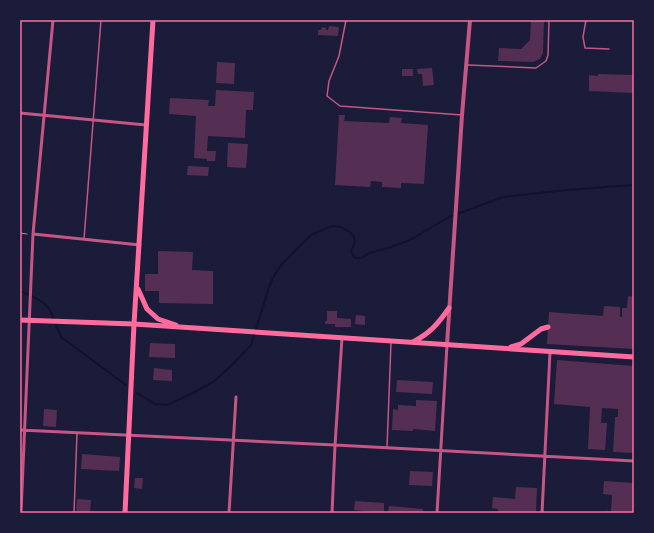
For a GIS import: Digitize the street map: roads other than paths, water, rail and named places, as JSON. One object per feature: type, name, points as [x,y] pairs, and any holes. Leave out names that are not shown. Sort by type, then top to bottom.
[{"type":"main road","points":[[125,513],[134,324],[153,20]]},
{"type":"main road","points":[[137,286],[147,309],[158,319],[182,328]]},
{"type":"main road","points":[[412,343],[427,335],[439,323],[449,308]]},
{"type":"main road","points":[[20,320],[134,324],[634,357]]},
{"type":"main road","points":[[506,349],[521,344],[541,329],[548,327]]},
{"type":"street","points":[[21,513],[26,430],[32,234],[53,20]]},
{"type":"street","points":[[437,513],[455,210],[470,20]]},
{"type":"street","points":[[20,113],[146,125]]},
{"type":"street","points":[[32,234],[140,245]]},
{"type":"street","points":[[332,513],[342,338]]},
{"type":"street","points":[[542,513],[550,352]]},
{"type":"street","points":[[229,513],[236,397]]},
{"type":"street","points":[[20,430],[634,461]]},
{"type":"lane","points":[[84,239],[101,20]]},
{"type":"lane","points":[[346,20],[339,56],[329,81],[327,96],[340,106],[462,115]]},
{"type":"lane","points":[[466,64],[536,68],[546,61],[548,55],[549,20]]},
{"type":"lane","points":[[586,20],[583,37],[585,48],[609,49]]},
{"type":"lane","points":[[387,448],[391,341]]},
{"type":"lane","points":[[74,513],[77,432]]},
{"type":"waterway","points":[[137,393],[155,404],[167,405],[213,382],[251,345],[269,287],[281,265],[311,235],[332,226],[341,227],[350,232],[354,237],[355,242],[351,252],[355,258],[361,258],[369,253],[410,240],[449,217],[503,197],[566,190],[634,185]]},
{"type":"waterway","points":[[20,291],[45,304],[50,310],[61,337],[126,385]]}]
